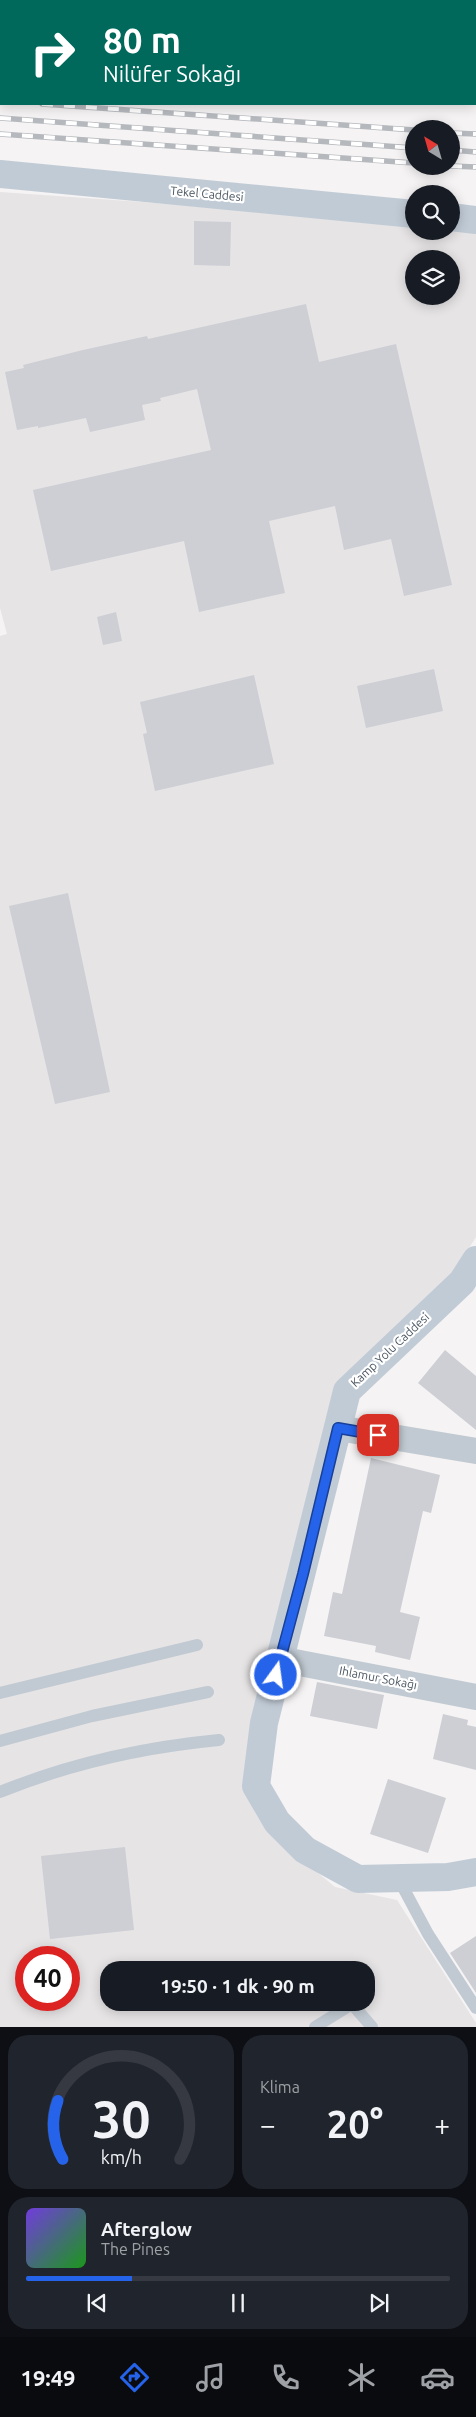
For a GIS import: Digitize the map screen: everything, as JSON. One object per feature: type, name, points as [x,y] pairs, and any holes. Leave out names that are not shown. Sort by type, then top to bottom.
[{"type":"street","name":"Tekel Caddesi","points":[[0,174],[405,213]]},
{"type":"street","points":[[460,218],[476,220]]},
{"type":"street","name":"Kamp Yolu Caddesi","points":[[476,1260],[462,1282],[347,1391],[303,1574],[279,1659],[264,1723],[256,1786],[277,1822],[305,1850],[358,1879],[448,1877],[476,1872]]},
{"type":"street","points":[[338,1428],[476,1451]]},
{"type":"street","name":"Ihlamur Sokağı","points":[[279,1659],[476,1697]]},
{"type":"lane","points":[[0,1693],[196,1645]]},
{"type":"lane","points":[[0,1740],[92,1716],[208,1692]]},
{"type":"lane","points":[[0,1792],[61,1771],[108,1759],[156,1748],[219,1740]]},
{"type":"lane","points":[[398,1878],[428,1934],[476,2008]]},
{"type":"lane","points":[[320,2026],[352,2004],[372,2027]]},
{"type":"shaded area","points":[[0,192],[405,220],[405,240],[460,240],[460,225],[476,226],[476,1237],[452,1275],[340,1391],[273,1656],[266,1830],[335,1887],[397,1900],[476,2023],[476,2027],[0,2027],[0,636],[7,634],[0,608]]},
{"type":"building","points":[[194,221],[231,222],[230,266],[194,265]]},
{"type":"building","points":[[306,304],[319,362],[396,344],[452,585],[404,596],[391,539],[344,550],[335,506],[269,521],[285,593],[199,612],[184,541],[51,571],[33,490],[211,450],[197,389],[160,398],[161,401],[142,405],[145,420],[90,432],[86,418],[38,428],[38,426],[17,430],[5,372],[24,368],[23,365],[83,350],[147,336],[148,339]]},
{"type":"building","points":[[116,612],[122,641],[103,645],[97,617]]},
{"type":"building","points":[[434,669],[443,711],[366,728],[357,686]]},
{"type":"building","points":[[254,675],[274,764],[155,791],[143,734],[147,733],[140,702]]},
{"type":"building","points":[[68,893],[110,1092],[55,1104],[9,906]]},
{"type":"building","points":[[445,1350],[476,1376],[476,1430],[418,1383]]},
{"type":"building","points":[[371,1458],[440,1475],[431,1513],[423,1511],[400,1612],[420,1617],[410,1660],[375,1652],[376,1646],[324,1636],[333,1592],[342,1594]]},
{"type":"building","points":[[317,1682],[384,1695],[377,1729],[310,1716]]},
{"type":"building","points":[[443,1714],[468,1720],[467,1725],[476,1727],[476,1770],[433,1759]]},
{"type":"building","points":[[388,1779],[446,1798],[428,1853],[370,1834]]},
{"type":"building","points":[[125,1847],[134,1930],[50,1939],[41,1856]]},
{"type":"building","points":[[476,1936],[476,1993],[450,1953]]},
{"type":"railway","points":[[56,105],[405,129]]},
{"type":"railway","points":[[0,118],[405,147]]},
{"type":"railway","points":[[460,133],[476,134]]},
{"type":"railway","points":[[0,134],[405,162]]},
{"type":"railway","points":[[460,151],[476,152]]},
{"type":"railway","points":[[460,166],[476,167]]},
{"type":"route","points":[[276,1675],[303,1574],[338,1428],[378,1435]]}]
